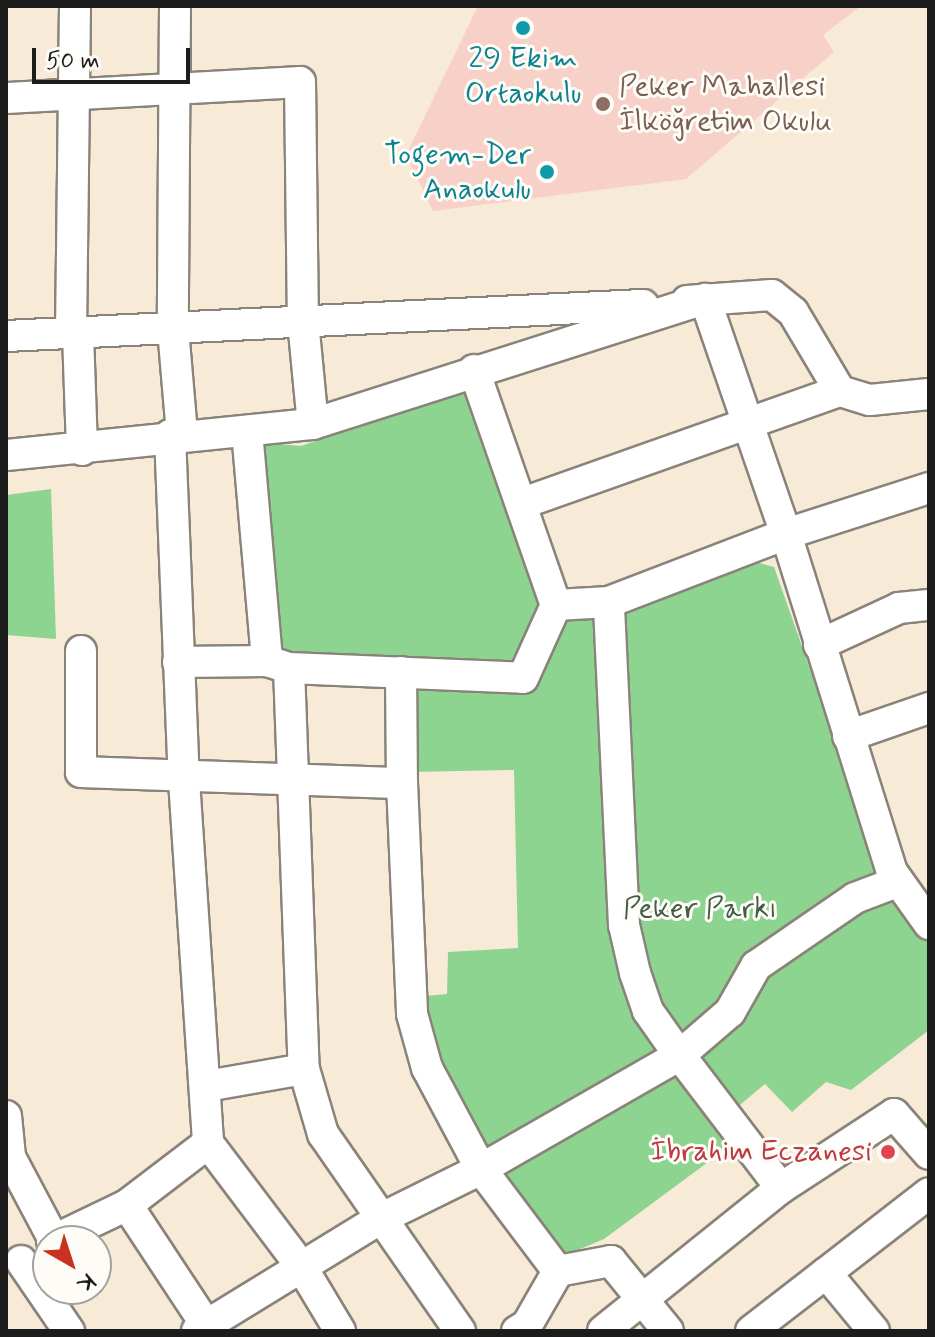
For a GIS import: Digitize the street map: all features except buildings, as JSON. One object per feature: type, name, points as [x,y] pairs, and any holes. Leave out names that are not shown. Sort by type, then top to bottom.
[{"type":"street","points":[[75,6],[78,92],[75,334],[82,450]]},
{"type":"street","points":[[175,6],[173,329],[178,662],[207,1086],[208,1143],[301,1266],[340,1331]]},
{"type":"street","points":[[6,98],[300,82],[303,321],[313,424]]},
{"type":"street","points":[[6,336],[772,295],[793,312],[840,391]]},
{"type":"street","points":[[6,455],[82,450],[176,434],[313,424],[474,370],[705,299]]},
{"type":"street","points":[[705,299],[744,421],[786,534],[897,882],[929,924]]},
{"type":"street","points":[[178,662],[523,678],[556,605],[523,503],[474,370]]},
{"type":"street","points":[[523,503],[744,421],[840,391],[870,400],[929,394]]},
{"type":"street","points":[[247,431],[296,781],[304,1069],[323,1134],[460,1331]]},
{"type":"street","points":[[556,605],[609,602],[786,534],[929,488]]},
{"type":"street","points":[[609,602],[624,925],[648,1011],[781,1188]]},
{"type":"street","points":[[819,645],[899,608],[929,605]]},
{"type":"street","points":[[81,651],[81,772],[184,780],[402,783]]},
{"type":"street","points":[[401,672],[402,783],[412,1014],[427,1068],[481,1169],[558,1271]]},
{"type":"street","points":[[848,736],[929,708]]},
{"type":"street","points":[[127,1205],[204,1329],[380,1219],[481,1169],[680,1055],[730,1012],[756,966],[855,898],[897,882]]},
{"type":"street","points":[[207,1086],[304,1069]]},
{"type":"street","points":[[603,1331],[781,1188],[894,1114],[929,1154]]},
{"type":"street","points":[[6,1116],[10,1157],[43,1225]]},
{"type":"street","points":[[85,1225],[127,1205],[208,1143]]},
{"type":"street","points":[[751,1331],[929,1193]]},
{"type":"street","points":[[32,1253],[14,1265],[69,1331]]},
{"type":"street","points":[[525,1329],[558,1271],[611,1261],[668,1331]]},
{"type":"street","points":[[826,1273],[874,1331]]},
{"type":"shaded area","name":"Peker Mahallesi İlköğretim Okulu","points":[[478,6],[861,6],[823,35],[834,52],[686,179],[433,211],[406,155]]},
{"type":"green space","name":"Peker Parkı","points":[[466,390],[560,610],[749,560],[774,567],[878,861],[929,932],[929,1030],[851,1090],[826,1082],[792,1112],[765,1084],[729,1114],[746,1134],[604,1239],[556,1259],[497,1180],[435,1063],[426,996],[447,994],[448,952],[518,948],[514,770],[407,772],[407,676],[280,659],[256,442],[301,446]]},
{"type":"green space","points":[[51,489],[56,639],[6,635],[6,495]]},
{"type":"place","name":"29 Ekim Ortaokulu","points":[[523,28]]},
{"type":"place","name":"Peker Mahallesi İlköğretim Okulu","points":[[603,104]]},
{"type":"place","name":"Togem-Der Anaokulu","points":[[547,172]]},
{"type":"place","name":"İbrahim Eczanesi","points":[[888,1152]]}]
